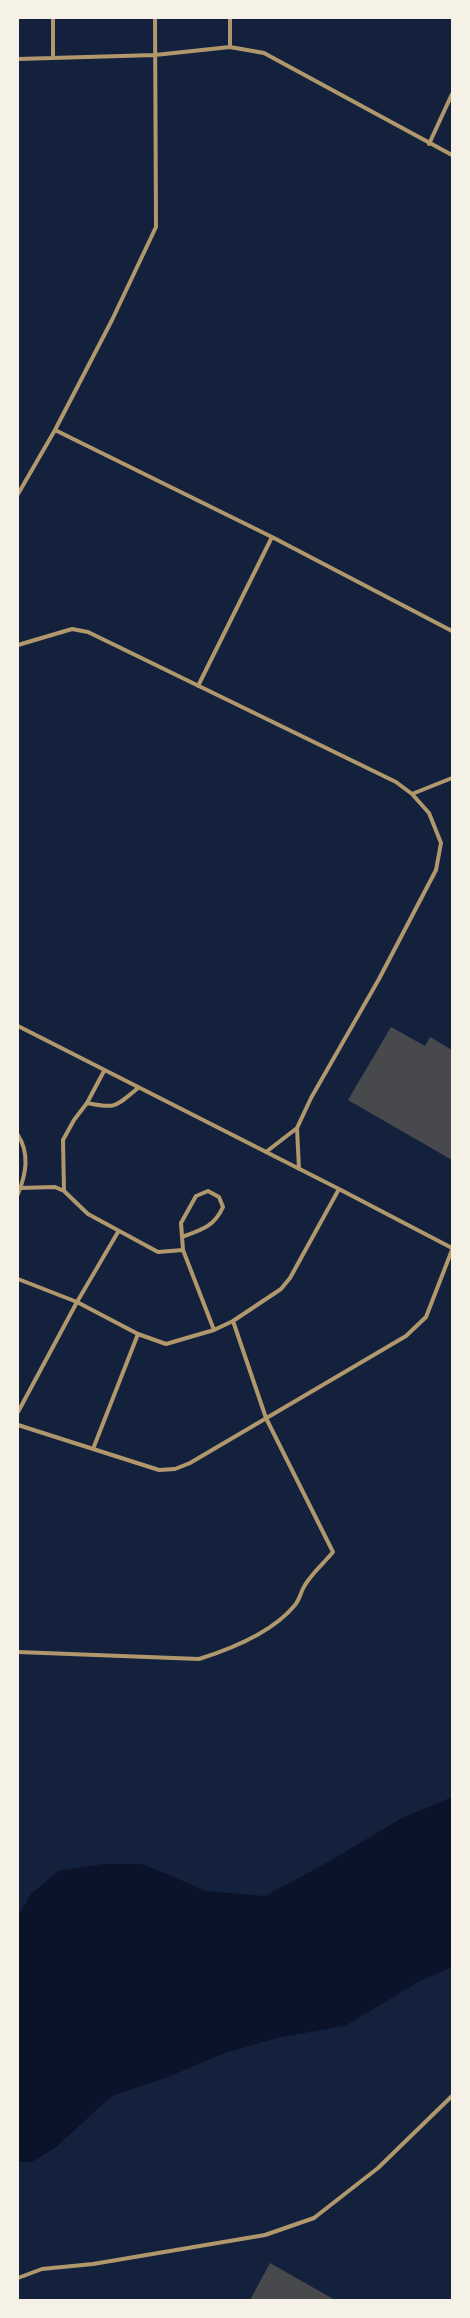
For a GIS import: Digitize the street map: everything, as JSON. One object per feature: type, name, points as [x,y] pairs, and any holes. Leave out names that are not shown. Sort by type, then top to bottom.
[{"type":"street","points":[[53,18],[53,58]]},
{"type":"street","points":[[18,494],[55,430],[112,320],[156,228],[155,18]]},
{"type":"street","points":[[230,18],[230,47]]},
{"type":"street","points":[[18,59],[156,55],[230,47],[264,53],[452,156]]},
{"type":"street","points":[[429,144],[452,94]]},
{"type":"street","points":[[55,430],[272,537],[452,631]]},
{"type":"street","points":[[198,686],[272,537]]},
{"type":"street","points":[[18,645],[66,630],[83,630],[396,782],[412,794],[429,813],[441,842],[436,870],[379,980],[311,1098],[297,1128],[266,1152]]},
{"type":"street","points":[[412,794],[452,778]]},
{"type":"street","points":[[18,1026],[339,1189],[452,1249],[426,1317],[406,1336],[190,1463],[175,1469],[159,1470],[18,1425]]},
{"type":"street","points":[[64,1191],[63,1140],[74,1120],[87,1103],[104,1071]]},
{"type":"street","points":[[87,1103],[109,1107],[118,1105],[138,1088]]},
{"type":"street","points":[[297,1128],[300,1169]]},
{"type":"street","points":[[18,1135],[26,1159],[26,1169],[18,1194]]},
{"type":"street","points":[[20,1188],[55,1187],[64,1191],[88,1214],[118,1232],[158,1252],[183,1250]]},
{"type":"street","points":[[18,1279],[77,1302],[138,1334],[166,1344],[214,1330],[233,1321],[281,1289],[290,1278],[339,1189]]},
{"type":"street","points":[[182,1237],[202,1230],[217,1220],[223,1207],[219,1198],[208,1191],[196,1196],[181,1223],[182,1237],[183,1250],[214,1330]]},
{"type":"street","points":[[18,1412],[77,1302],[118,1232]]},
{"type":"street","points":[[18,1652],[199,1659],[225,1651],[248,1640],[275,1623],[296,1605],[305,1585],[333,1552],[266,1418],[233,1321]]},
{"type":"street","points":[[93,1449],[138,1334]]},
{"type":"street","points":[[18,2278],[42,2269],[93,2264],[264,2235],[314,2218],[378,2168],[452,2096]]},
{"type":"water","points":[[452,1797],[452,1967],[420,1981],[345,2026],[281,2037],[225,2053],[168,2077],[112,2096],[56,2147],[32,2162],[18,2162],[18,1916],[31,1894],[58,1871],[103,1864],[143,1864],[206,1891],[265,1896],[328,1862],[402,1818]]},
{"type":"building","points":[[391,1027],[425,1046],[430,1037],[452,1050],[452,1160],[348,1100]]},
{"type":"building","points":[[270,2263],[335,2300],[250,2300]]}]
